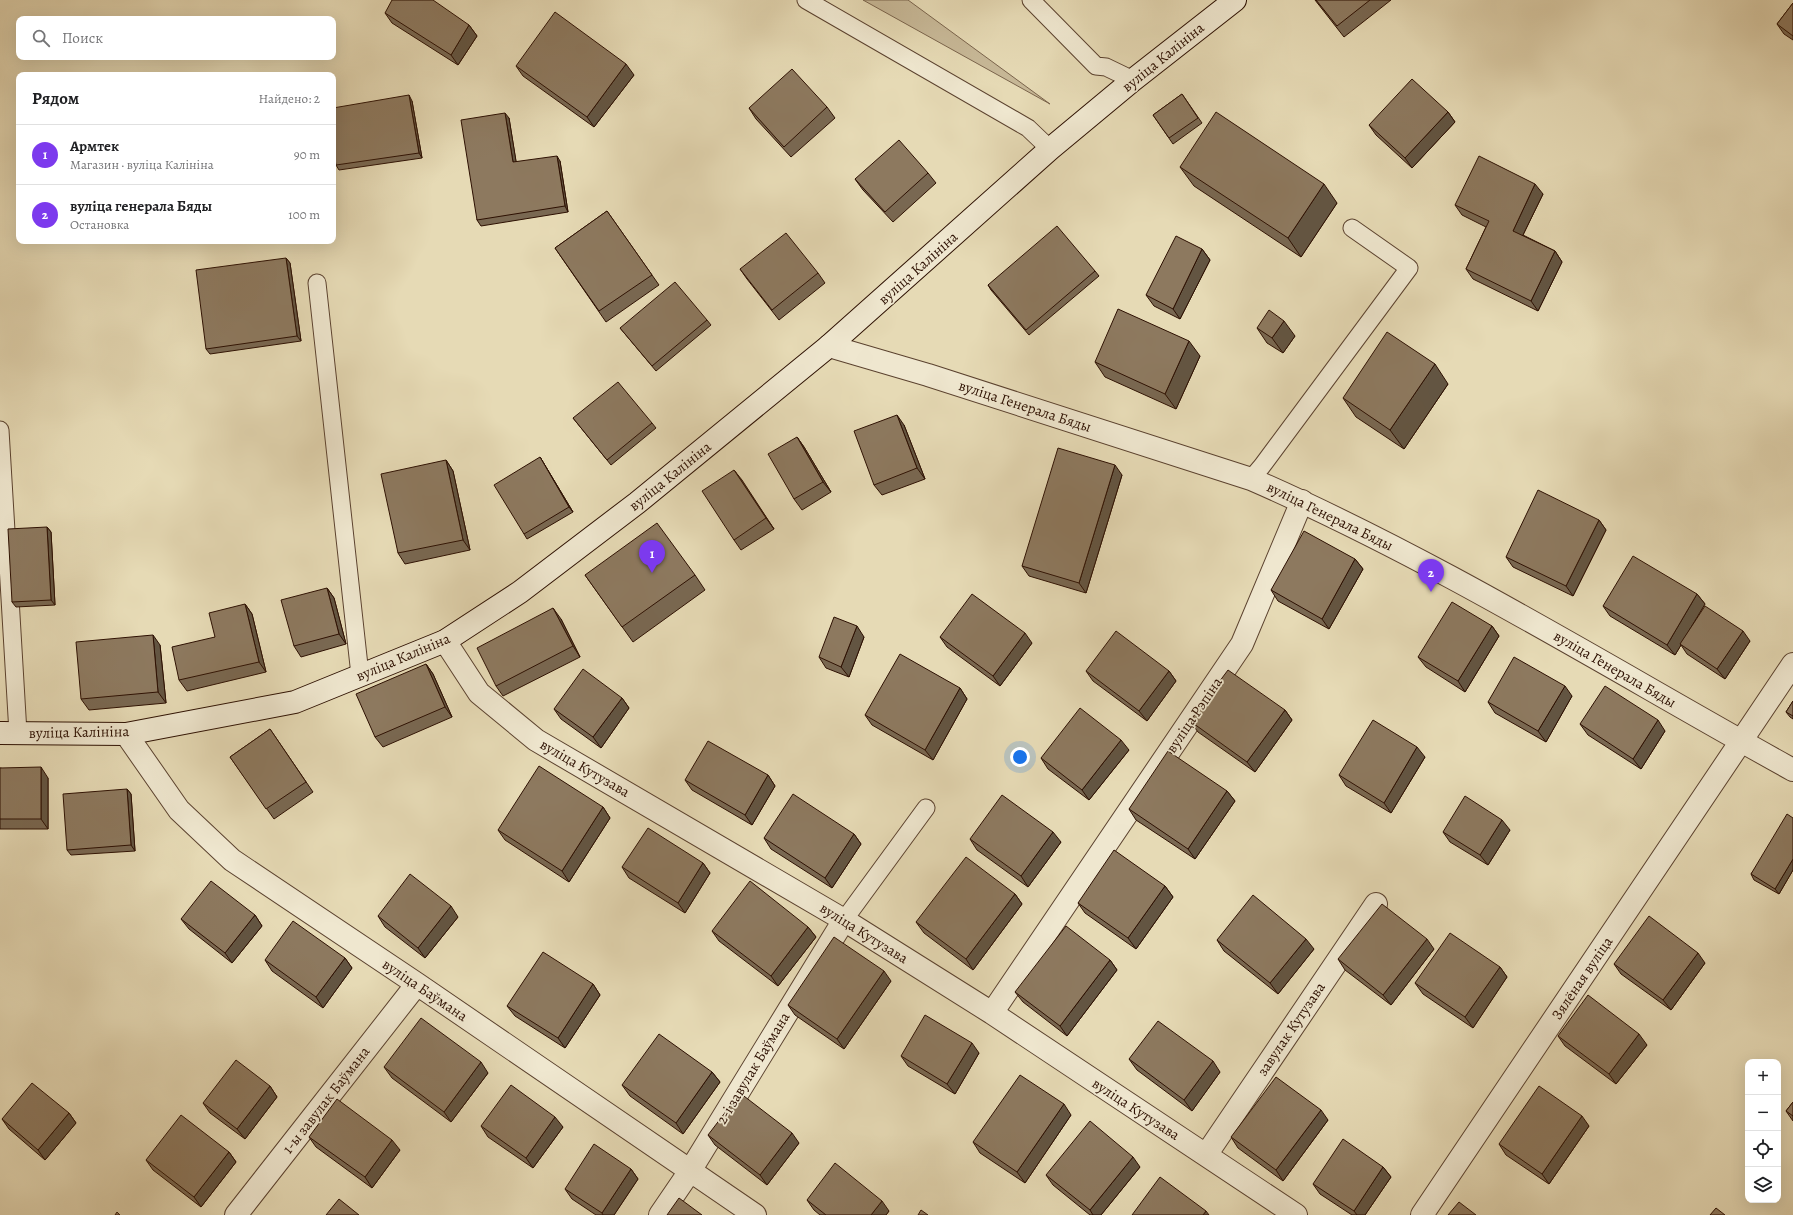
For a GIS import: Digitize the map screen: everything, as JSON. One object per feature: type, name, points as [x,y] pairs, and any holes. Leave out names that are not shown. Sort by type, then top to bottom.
[{"type":"street","name":"вуліца Калініна","points":[[9,733],[126,734],[295,702],[445,641],[520,592],[637,504],[829,346],[1050,149],[1133,80],[1235,0]]},
{"type":"street","name":"вуліца Генерала Бяды","points":[[829,346],[928,375],[1251,479],[1302,501],[1445,572],[1741,742],[1793,770]]},
{"type":"street","name":"вуліца Рэпіна","points":[[992,1013],[1242,644],[1302,501]]},
{"type":"street","name":"вуліца Кутузава","points":[[445,641],[479,693],[536,740],[844,920],[992,1013],[1296,1215]]},
{"type":"street","name":"Зялёная вуліца","points":[[1422,1215],[1793,664]]},
{"type":"street","name":"вуліца Баўмана","points":[[126,734],[179,810],[232,860],[417,984],[755,1215]]},
{"type":"street","name":"завулак Кутузава","points":[[1206,1155],[1376,904]]},
{"type":"street","name":"2-і завулак Баўмана","points":[[660,1215],[690,1170],[844,920]]},
{"type":"street","name":"1-ы завулак Баўмана","points":[[236,1215],[417,984]]},
{"type":"lane","points":[[806,0],[1028,128],[1050,149]]},
{"type":"lane","points":[[1031,0],[1096,66],[1106,67],[1133,80]]},
{"type":"lane","points":[[1251,479],[1409,268],[1352,228]]},
{"type":"lane","points":[[317,284],[360,675]]},
{"type":"lane","points":[[0,430],[9,733]]},
{"type":"lane","points":[[844,920],[926,808]]},
{"type":"shaded area","points":[[863,0],[908,0],[1050,104]]},
{"type":"building","points":[[392,0],[433,0],[469,25],[451,55],[385,13]]},
{"type":"building","points":[[1316,0],[1370,0],[1337,26]]},
{"type":"building","points":[[1793,3],[1793,36],[1777,24]]},
{"type":"building","points":[[555,12],[626,64],[587,117],[516,66]]},
{"type":"building","points":[[792,69],[827,107],[784,147],[749,108]]},
{"type":"building","points":[[1412,79],[1448,112],[1405,158],[1369,125]]},
{"type":"building","points":[[1182,94],[1198,118],[1169,138],[1153,115]]},
{"type":"building","points":[[409,95],[419,153],[336,165],[336,107]]},
{"type":"building","points":[[1216,112],[1324,184],[1288,238],[1180,167]]},
{"type":"building","points":[[505,113],[513,162],[557,156],[565,206],[477,220],[461,120]]},
{"type":"building","points":[[899,140],[928,173],[885,212],[855,179]]},
{"type":"building","points":[[1479,156],[1535,184],[1513,231],[1555,251],[1531,301],[1466,269],[1489,221],[1455,205]]},
{"type":"building","points":[[607,211],[652,275],[599,311],[555,248]]},
{"type":"building","points":[[1057,226],[1095,271],[1026,330],[988,285]]},
{"type":"building","points":[[786,233],[818,273],[772,310],[740,269]]},
{"type":"building","points":[[1176,236],[1202,249],[1173,309],[1146,295]]},
{"type":"building","points":[[286,258],[297,336],[206,349],[196,270]]},
{"type":"building","points":[[675,282],[707,320],[652,366],[620,328]]},
{"type":"building","points":[[1118,309],[1189,341],[1165,394],[1095,362]]},
{"type":"building","points":[[1269,310],[1284,321],[1272,338],[1257,328]]},
{"type":"building","points":[[1387,332],[1435,364],[1390,430],[1343,398]]},
{"type":"building","points":[[618,382],[652,423],[607,460],[573,418]]},
{"type":"building","points":[[897,415],[917,468],[874,485],[854,431]]},
{"type":"building","points":[[797,437],[823,482],[794,499],[768,454]]},
{"type":"building","points":[[1058,448],[1115,465],[1079,583],[1022,566]]},
{"type":"building","points":[[540,457],[569,507],[524,534],[494,485]]},
{"type":"building","points":[[446,460],[463,540],[398,553],[381,474]]},
{"type":"building","points":[[734,470],[766,518],[734,540],[702,491]]},
{"type":"building","points":[[1538,490],[1599,520],[1566,586],[1506,557]]},
{"type":"building","points":[[657,523],[695,575],[622,627],[585,575]]},
{"type":"building","points":[[47,527],[51,600],[12,602],[8,529]]},
{"type":"building","points":[[1304,531],[1355,559],[1322,619],[1271,590]]},
{"type":"building","points":[[1633,556],[1697,594],[1667,645],[1603,606]]},
{"type":"building","points":[[327,588],[339,634],[294,646],[281,600]]},
{"type":"building","points":[[972,594],[1025,633],[993,676],[940,637]]},
{"type":"building","points":[[1452,602],[1492,626],[1458,681],[1418,657]]},
{"type":"building","points":[[245,604],[259,662],[179,680],[172,647],[215,637],[209,613]]},
{"type":"building","points":[[1705,606],[1743,631],[1717,669],[1680,644]]},
{"type":"building","points":[[553,608],[573,646],[496,686],[477,648]]},
{"type":"building","points":[[834,617],[857,626],[841,667],[819,657]]},
{"type":"building","points":[[1116,631],[1169,671],[1139,711],[1086,671]]},
{"type":"building","points":[[153,635],[158,692],[81,699],[76,642]]},
{"type":"building","points":[[900,654],[960,688],[925,750],[865,715]]},
{"type":"building","points":[[1514,657],[1565,686],[1538,731],[1488,702]]},
{"type":"building","points":[[426,664],[445,707],[375,737],[356,694]]},
{"type":"building","points":[[583,669],[622,698],[593,737],[554,709]]},
{"type":"building","points":[[1228,670],[1285,710],[1247,762],[1190,721]]},
{"type":"building","points":[[1605,686],[1658,720],[1633,759],[1580,724]]},
{"type":"building","points":[[1793,701],[1793,716],[1786,712]]},
{"type":"building","points":[[1080,708],[1121,740],[1082,790],[1041,758]]},
{"type":"building","points":[[1373,720],[1417,747],[1384,803],[1339,775]]},
{"type":"building","points":[[270,729],[306,782],[266,809],[230,757]]},
{"type":"building","points":[[708,741],[768,775],[745,815],[685,780]]},
{"type":"building","points":[[1168,751],[1227,791],[1188,849],[1129,809]]},
{"type":"building","points":[[539,766],[603,807],[562,871],[498,830]]},
{"type":"building","points":[[41,767],[41,819],[0,819],[0,768]]},
{"type":"building","points":[[127,789],[131,845],[67,850],[63,794]]},
{"type":"building","points":[[793,794],[854,834],[825,878],[764,838]]},
{"type":"building","points":[[1002,795],[1053,832],[1021,876],[970,839]]},
{"type":"building","points":[[1465,796],[1502,820],[1480,855],[1443,832]]},
{"type":"building","points":[[1787,814],[1793,818],[1793,859],[1775,889],[1751,874]]},
{"type":"building","points":[[648,828],[703,863],[678,903],[622,867]]},
{"type":"building","points":[[1114,850],[1165,886],[1128,938],[1078,903]]},
{"type":"building","points":[[966,857],[1015,894],[966,959],[916,922]]},
{"type":"building","points":[[410,874],[451,906],[418,948],[378,916]]},
{"type":"building","points":[[211,881],[255,915],[225,953],[181,919]]},
{"type":"building","points":[[750,881],[808,927],[771,976],[712,931]]},
{"type":"building","points":[[1253,895],[1306,939],[1270,983],[1217,940]]},
{"type":"building","points":[[1382,904],[1427,939],[1383,995],[1338,959]]},
{"type":"building","points":[[1649,916],[1698,953],[1663,1000],[1614,964]]},
{"type":"building","points":[[293,921],[345,958],[316,997],[265,960]]},
{"type":"building","points":[[1066,926],[1110,960],[1060,1026],[1015,992]]},
{"type":"building","points":[[1450,933],[1500,967],[1465,1017],[1415,983]]},
{"type":"building","points":[[834,937],[884,971],[837,1039],[788,1005]]},
{"type":"building","points":[[543,952],[593,984],[558,1038],[507,1006]]},
{"type":"building","points":[[1588,995],[1639,1034],[1609,1074],[1558,1036]]},
{"type":"building","points":[[925,1015],[972,1043],[947,1084],[901,1056]]},
{"type":"building","points":[[421,1018],[481,1062],[444,1112],[384,1067]]},
{"type":"building","points":[[1158,1021],[1213,1061],[1184,1100],[1129,1059]]},
{"type":"building","points":[[659,1034],[712,1072],[676,1123],[622,1085]]},
{"type":"building","points":[[236,1060],[270,1086],[237,1129],[203,1103]]},
{"type":"building","points":[[1020,1075],[1064,1104],[1017,1172],[973,1142]]},
{"type":"building","points":[[1276,1077],[1321,1110],[1276,1170],[1231,1137]]},
{"type":"building","points":[[32,1083],[69,1113],[38,1150],[2,1119]]},
{"type":"building","points":[[511,1085],[555,1117],[526,1158],[481,1126]]},
{"type":"building","points":[[1539,1086],[1582,1116],[1542,1174],[1499,1144]]},
{"type":"building","points":[[740,1093],[792,1133],[760,1175],[708,1135]]},
{"type":"building","points":[[337,1099],[392,1140],[365,1177],[309,1137]]},
{"type":"building","points":[[1793,1102],[1793,1116],[1786,1111]]},
{"type":"building","points":[[181,1115],[229,1152],[194,1197],[146,1160]]},
{"type":"building","points":[[1090,1121],[1133,1157],[1090,1210],[1046,1175]]},
{"type":"building","points":[[1343,1139],[1383,1167],[1354,1211],[1313,1184]]},
{"type":"building","points":[[594,1144],[631,1169],[602,1213],[565,1189]]},
{"type":"building","points":[[835,1163],[882,1201],[871,1215],[826,1215],[807,1200]]},
{"type":"building","points":[[1160,1177],[1206,1211],[1203,1215],[1132,1215]]},
{"type":"building","points":[[679,1198],[702,1215],[667,1215]]},
{"type":"building","points":[[339,1199],[359,1215],[326,1215]]},
{"type":"building","points":[[1459,1202],[1476,1215],[1448,1215]]},
{"type":"building","points":[[1716,1208],[1725,1215],[1710,1215]]},
{"type":"building","points":[[921,1210],[928,1215],[918,1215]]},
{"type":"place","name":"Армтек","points":[[652,573]]},
{"type":"place","name":"вуліца генерала Бяды","points":[[1431,592]]}]
